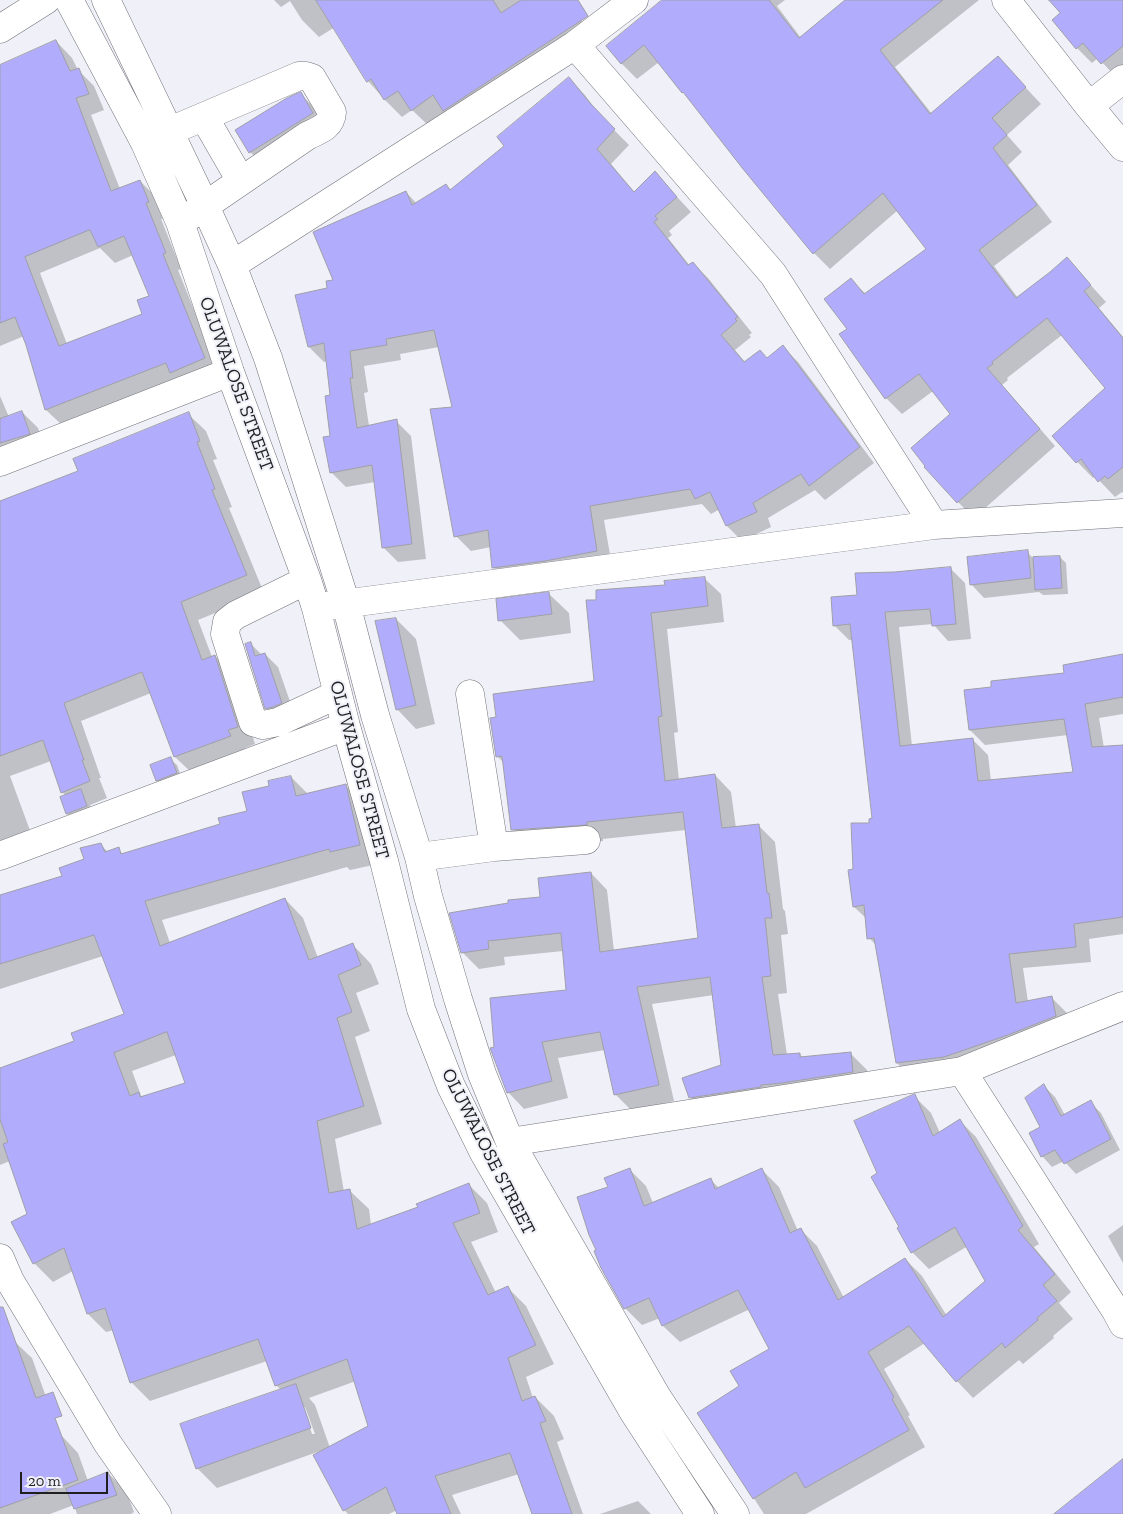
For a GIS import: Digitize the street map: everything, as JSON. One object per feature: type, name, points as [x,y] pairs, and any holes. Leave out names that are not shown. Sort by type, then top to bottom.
[{"type":"street","points":[[0,28],[46,0]]},
{"type":"street","name":"OLUWALOSE STREET","points":[[69,0],[145,143],[180,222],[230,372],[307,580],[384,861],[421,1009],[451,1086],[484,1153],[633,1411],[700,1514]]},
{"type":"street","name":"OLUWALOSE STREET","points":[[106,0],[232,264],[268,358],[346,604],[375,715],[419,857],[450,971],[479,1064],[510,1142],[657,1397],[735,1514]]},
{"type":"street","points":[[232,264],[575,45],[605,9],[634,0]]},
{"type":"street","points":[[1006,0],[1123,147]]},
{"type":"street","points":[[575,45],[773,274],[934,525]]},
{"type":"street","points":[[170,131],[299,76],[312,78],[332,112],[332,118],[328,126],[307,136],[180,222]]},
{"type":"street","points":[[1089,106],[1123,79]]},
{"type":"street","points":[[204,117],[241,181]]},
{"type":"street","points":[[0,462],[230,372]]},
{"type":"street","points":[[316,608],[934,525],[1123,513]]},
{"type":"street","points":[[307,580],[236,615],[227,622],[225,634],[253,722],[264,726],[278,722],[338,694]]},
{"type":"street","points":[[470,694],[494,847]]},
{"type":"street","points":[[0,856],[346,726]]},
{"type":"street","points":[[419,857],[494,847],[586,840]]},
{"type":"street","points":[[510,1142],[962,1070],[1123,1006]]},
{"type":"street","points":[[962,1070],[1123,1324]]},
{"type":"street","points":[[0,1258],[10,1281],[108,1444],[157,1514]]},
{"type":"building","points":[[316,0],[493,0],[501,13],[521,0],[578,0],[588,16],[443,111],[433,95],[411,111],[398,91],[384,100],[371,79],[367,82]]},
{"type":"building","points":[[662,0],[769,0],[799,38],[845,0],[943,0],[880,50],[930,114],[998,56],[1026,87],[992,118],[1007,135],[993,148],[1037,205],[979,250],[1016,298],[1067,257],[1091,285],[1084,291],[1123,338],[1123,467],[1108,479],[1105,476],[1098,482],[1081,459],[1076,463],[1052,436],[1105,388],[1047,318],[987,368],[1040,429],[957,503],[924,467],[911,448],[950,414],[919,374],[885,399],[839,334],[847,329],[824,299],[851,278],[864,294],[926,249],[883,193],[813,254],[644,45],[621,64],[606,46]]},
{"type":"building","points":[[1049,0],[1123,0],[1123,46],[1101,64],[1083,43],[1076,49],[1052,20],[1060,13]]},
{"type":"building","points":[[56,40],[70,71],[79,68],[89,94],[76,98],[111,191],[140,180],[149,202],[146,203],[166,253],[163,254],[205,358],[170,373],[166,363],[45,410],[26,345],[15,317],[0,323],[0,65]],"holes":[[[90,230],[98,247],[124,236],[149,296],[137,300],[142,314],[59,346],[25,257]]]},
{"type":"building","points":[[569,77],[615,129],[597,149],[634,192],[655,171],[677,197],[655,216],[658,219],[654,222],[688,265],[693,262],[738,317],[735,319],[737,321],[721,335],[744,362],[760,350],[767,358],[783,345],[860,447],[809,486],[801,474],[753,503],[757,512],[726,526],[710,492],[695,499],[690,489],[590,506],[597,551],[545,561],[492,568],[488,530],[454,537],[430,409],[452,407],[434,330],[386,339],[387,345],[350,351],[353,378],[350,378],[357,428],[397,419],[412,544],[382,548],[372,465],[330,473],[323,437],[330,436],[325,396],[330,395],[324,343],[308,347],[295,295],[327,288],[326,281],[333,280],[313,232],[406,191],[412,205],[446,184],[450,190],[504,146],[497,137]]},
{"type":"building","points":[[301,92],[313,113],[249,153],[235,130],[287,98]]},
{"type":"building","points":[[22,411],[30,434],[0,443],[0,419]]},
{"type":"building","points":[[189,412],[200,441],[197,442],[215,489],[212,490],[247,575],[181,602],[202,660],[215,655],[238,727],[228,730],[231,736],[174,757],[142,672],[64,703],[90,781],[61,793],[43,740],[0,756],[0,501],[78,471],[73,459]]},
{"type":"building","points":[[1028,550],[1031,578],[970,585],[967,557]]},
{"type":"building","points":[[1060,556],[1062,588],[1035,590],[1033,557]]},
{"type":"building","points":[[951,567],[956,624],[932,626],[930,609],[885,612],[900,746],[973,738],[978,781],[1073,772],[1064,719],[969,730],[964,690],[991,687],[991,681],[1064,673],[1063,665],[1123,654],[1123,697],[1085,704],[1092,747],[1123,745],[1123,917],[1074,924],[1076,947],[1009,954],[1016,1003],[1052,996],[1056,1016],[944,1057],[896,1063],[874,938],[867,939],[864,905],[853,907],[848,870],[853,869],[851,823],[869,823],[869,819],[872,818],[850,624],[833,626],[831,597],[857,595],[855,573]]},
{"type":"building","points":[[705,577],[708,606],[651,613],[662,716],[658,717],[665,781],[715,774],[722,828],[759,824],[767,893],[769,893],[772,918],[765,918],[771,976],[762,977],[773,1055],[800,1053],[800,1057],[851,1052],[853,1072],[761,1085],[761,1087],[689,1098],[682,1078],[721,1065],[710,977],[637,987],[659,1085],[614,1095],[600,1032],[542,1042],[552,1081],[507,1093],[490,1048],[494,1047],[490,998],[566,990],[561,933],[488,941],[489,949],[461,953],[449,913],[508,903],[508,900],[540,897],[538,878],[591,872],[600,952],[698,938],[683,812],[587,822],[587,825],[511,830],[502,756],[496,757],[490,718],[496,717],[493,694],[594,681],[586,600],[596,600],[596,590],[665,585],[664,581]]},
{"type":"building","points":[[549,592],[552,614],[498,621],[496,599]]},
{"type":"building","points":[[396,618],[416,705],[396,710],[375,621]]},
{"type":"building","points":[[251,642],[255,656],[265,653],[282,703],[273,707],[265,709],[245,644]]},
{"type":"building","points":[[171,757],[177,773],[156,781],[150,765]]},
{"type":"building","points":[[291,776],[296,796],[346,784],[360,845],[330,852],[329,849],[145,901],[160,946],[285,898],[309,960],[353,943],[361,965],[338,975],[352,1012],[337,1018],[364,1106],[317,1121],[329,1193],[350,1189],[357,1229],[418,1207],[416,1204],[469,1183],[480,1213],[453,1223],[488,1295],[508,1286],[536,1345],[508,1358],[522,1401],[535,1396],[546,1421],[540,1423],[572,1514],[532,1514],[510,1453],[435,1476],[451,1514],[397,1514],[386,1487],[343,1511],[313,1455],[368,1426],[347,1359],[275,1386],[258,1339],[130,1383],[105,1308],[87,1314],[64,1248],[33,1264],[11,1222],[27,1214],[3,1144],[8,1142],[0,1119],[0,1068],[74,1041],[71,1033],[124,1014],[94,935],[0,964],[0,895],[62,876],[59,868],[84,859],[80,848],[101,843],[105,852],[119,847],[121,854],[220,824],[218,818],[247,811],[242,792],[269,786],[268,781]],"holes":[[[167,1032],[185,1083],[140,1097],[139,1092],[130,1096],[114,1053]]]},
{"type":"building","points":[[81,789],[87,806],[66,814],[60,797]]},
{"type":"building","points":[[1044,1084],[1061,1116],[1091,1100],[1111,1139],[1064,1164],[1055,1150],[1041,1157],[1029,1133],[1040,1127],[1025,1098]]},
{"type":"building","points":[[915,1094],[933,1136],[960,1119],[1023,1226],[1018,1230],[1055,1274],[1043,1285],[1057,1301],[1005,1348],[1002,1343],[956,1382],[909,1326],[868,1352],[894,1397],[892,1399],[909,1430],[805,1488],[796,1472],[753,1499],[697,1413],[739,1386],[730,1371],[769,1349],[738,1290],[662,1326],[649,1298],[624,1309],[601,1268],[577,1197],[608,1187],[604,1178],[630,1168],[644,1206],[711,1178],[715,1189],[762,1168],[790,1233],[801,1228],[838,1300],[905,1258],[943,1317],[985,1281],[955,1227],[911,1253],[871,1177],[877,1173],[854,1121]]},
{"type":"building","points":[[0,1307],[3,1307],[36,1398],[53,1392],[62,1416],[55,1418],[78,1480],[0,1508]]},
{"type":"building","points":[[296,1384],[311,1428],[196,1469],[180,1424]]},
{"type":"building","points":[[1123,1459],[1123,1514],[1054,1514]]},
{"type":"building","points":[[108,1472],[117,1495],[74,1509],[66,1489]]}]
